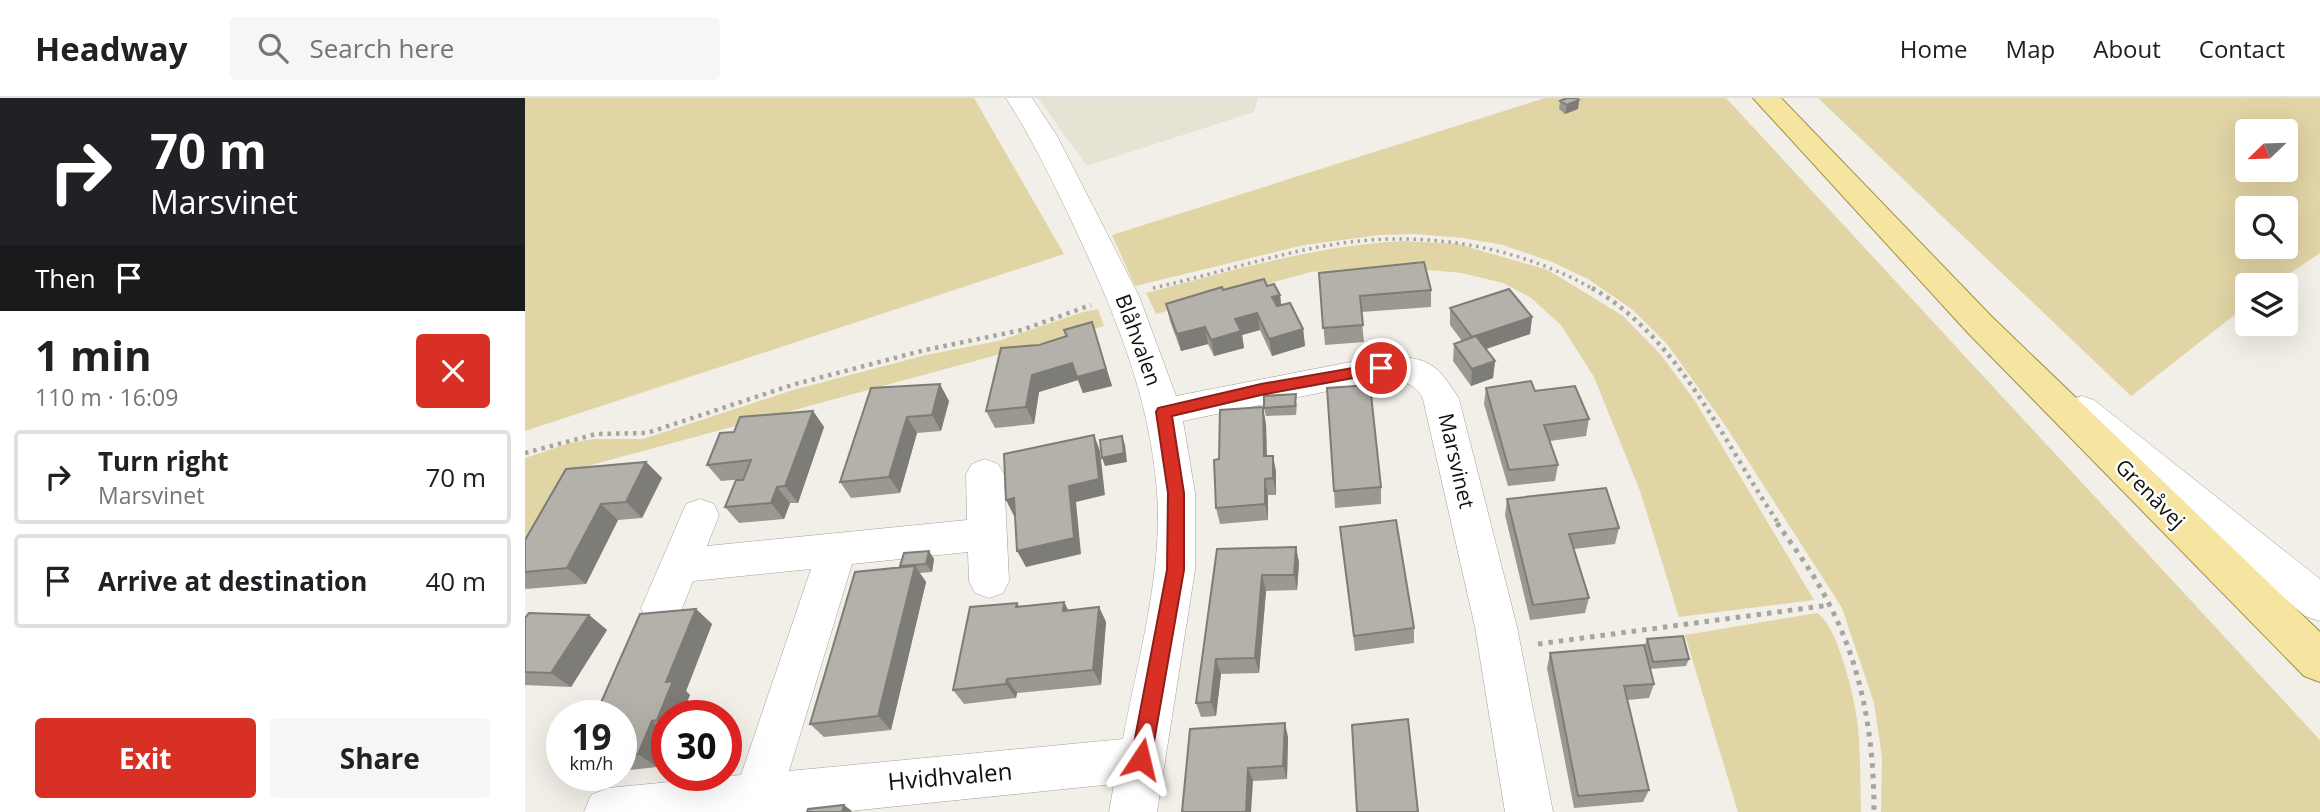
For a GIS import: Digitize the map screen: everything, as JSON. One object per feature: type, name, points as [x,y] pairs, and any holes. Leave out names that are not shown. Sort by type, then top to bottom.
[{"type":"main road","name":"Grenåvej","points":[[1766,98],[1981,326],[2320,662]]},
{"type":"street","name":"Blåhvalen","points":[[1019,98],[1044,136],[1123,296],[1164,412],[1176,493],[1175,570],[1133,812]]},
{"type":"street","name":"Grenåvej","points":[[1981,326],[2320,603]]},
{"type":"street","name":"Marsvinet","points":[[1164,412],[1261,390],[1381,368],[1410,369],[1431,381],[1441,399],[1499,649],[1529,812]]},
{"type":"street","points":[[985,474],[989,581]]},
{"type":"street","points":[[662,608],[700,515]]},
{"type":"street","points":[[679,566],[987,534]]},
{"type":"street","points":[[758,795],[837,550]]},
{"type":"street","name":"Hvidhvalen","points":[[608,812],[699,807],[758,795],[1141,759]]},
{"type":"path","points":[[1499,649],[1830,605]]},
{"type":"shaded area","points":[[525,98],[974,98],[1064,254],[525,431]]},
{"type":"shaded area","points":[[1038,98],[1258,98],[1254,112],[1087,166]]},
{"type":"shaded area","points":[[1545,98],[1726,98],[2320,740],[2320,812],[1881,812],[1882,757],[1874,703],[1842,608],[1725,425],[1667,344],[1633,310],[1588,279],[1552,262],[1503,245],[1415,234],[1380,235],[1304,245],[1135,286],[1112,235]]},
{"type":"shaded area","points":[[1818,98],[2320,98],[2320,253],[2290,273],[2235,273],[2235,314],[2131,396]]},
{"type":"shaded area","points":[[1405,241],[1458,244],[1548,270],[1623,316],[1661,355],[1695,401],[1814,600],[1679,617],[1640,491],[1594,377],[1561,325],[1530,297],[1503,283],[1462,273],[1383,266],[1311,272],[1156,314],[1146,293],[1307,253]]},
{"type":"shaded area","points":[[1098,309],[1104,326],[580,468],[525,541],[525,458],[570,443],[593,439],[643,439],[793,390],[926,355],[998,341]]},
{"type":"shaded area","points":[[1817,613],[1838,645],[1852,694],[1859,742],[1861,812],[1738,812],[1685,635]]},
{"type":"building","points":[[1567,98],[1579,100],[1567,105],[1560,101]]},
{"type":"building","points":[[1424,262],[1431,290],[1360,296],[1363,325],[1323,328],[1319,273]]},
{"type":"building","points":[[1264,279],[1267,286],[1274,284],[1280,295],[1272,297],[1277,306],[1290,303],[1303,329],[1269,339],[1257,313],[1235,319],[1241,331],[1211,340],[1205,327],[1177,334],[1166,304],[1222,287],[1223,290]]},
{"type":"building","points":[[1509,289],[1532,317],[1472,337],[1450,308]]},
{"type":"building","points":[[1092,322],[1106,369],[1077,377],[1072,363],[1032,375],[1026,407],[986,411],[1001,348],[1039,345],[1067,336],[1064,330]]},
{"type":"building","points":[[1476,336],[1495,361],[1472,369],[1454,344]]},
{"type":"building","points":[[1531,381],[1535,391],[1575,386],[1589,419],[1544,425],[1558,465],[1509,470],[1486,388]]},
{"type":"building","points":[[940,384],[932,415],[907,417],[889,477],[840,482],[871,388]]},
{"type":"building","points":[[1370,385],[1381,487],[1334,491],[1327,388]]},
{"type":"building","points":[[1296,394],[1295,406],[1264,408],[1264,396]]},
{"type":"building","points":[[1263,407],[1264,456],[1273,456],[1273,478],[1265,479],[1265,504],[1216,508],[1214,460],[1219,459],[1220,410]]},
{"type":"building","points":[[813,411],[785,486],[777,487],[771,503],[725,507],[736,480],[743,480],[751,460],[707,465],[720,433],[734,432],[740,417]]},
{"type":"building","points":[[1094,435],[1099,479],[1069,486],[1074,538],[1017,551],[1014,498],[1006,500],[1004,454]]},
{"type":"building","points":[[1122,436],[1124,453],[1102,458],[1100,440]]},
{"type":"building","points":[[646,462],[626,502],[601,504],[567,568],[525,572],[525,540],[566,469]]},
{"type":"building","points":[[1606,488],[1619,528],[1569,534],[1589,598],[1533,605],[1507,499]]},
{"type":"building","points":[[1396,520],[1414,628],[1354,636],[1340,527]]},
{"type":"building","points":[[1296,547],[1294,575],[1262,575],[1255,658],[1216,659],[1211,702],[1196,703],[1217,549]]},
{"type":"building","points":[[929,551],[926,564],[900,566],[904,553]]},
{"type":"building","points":[[915,566],[878,716],[810,724],[855,572]]},
{"type":"building","points":[[1064,602],[1063,611],[1099,607],[1093,670],[1007,679],[1006,684],[953,690],[970,607],[1017,603],[1016,607]]},
{"type":"building","points":[[696,609],[666,682],[673,681],[665,700],[651,700],[651,723],[637,754],[637,700],[602,700],[640,614]]},
{"type":"building","points":[[529,613],[589,615],[551,673],[525,672],[525,618]]},
{"type":"building","points":[[1683,636],[1689,659],[1653,662],[1647,639]]},
{"type":"building","points":[[1644,645],[1654,684],[1624,686],[1649,790],[1578,796],[1550,653]]},
{"type":"building","points":[[1408,719],[1418,812],[1357,812],[1352,725]]},
{"type":"building","points":[[1285,723],[1283,766],[1248,768],[1246,812],[1182,812],[1190,729]]},
{"type":"building","points":[[844,805],[842,812],[807,812],[808,809]]},
{"type":"route","points":[[1141,759],[1175,570],[1176,493],[1164,412],[1261,390],[1381,368]]}]
